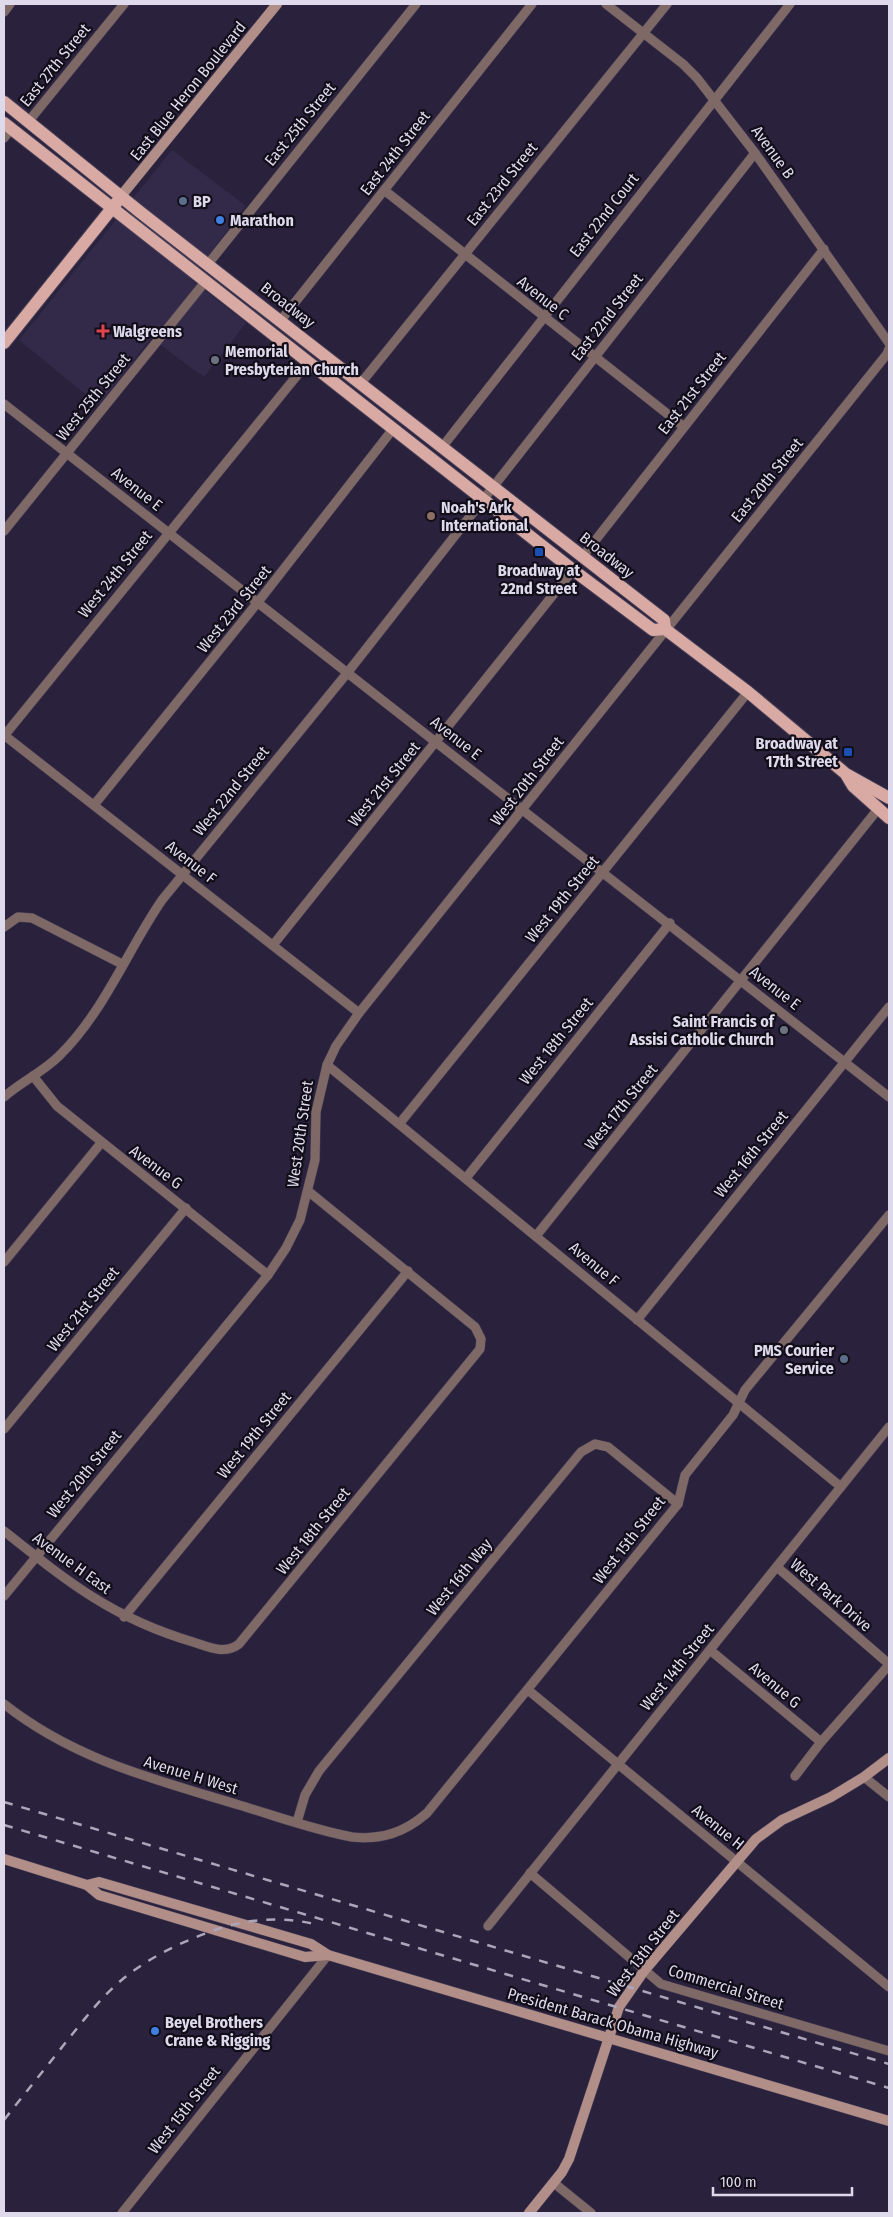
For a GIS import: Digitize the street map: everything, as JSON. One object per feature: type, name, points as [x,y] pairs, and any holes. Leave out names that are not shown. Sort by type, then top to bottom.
[{"type":"main road","name":"East Blue Heron Boulevard","points":[[122,196],[277,4]]},
{"type":"main road","name":"Broadway","points":[[4,102],[664,620],[665,629]]},
{"type":"main road","name":"Broadway","points":[[6,130],[112,208],[573,570],[653,630],[665,629],[748,692],[846,774],[889,798]]},
{"type":"main road","points":[[4,343],[122,196]]},
{"type":"main road","name":"Broadway","points":[[846,774],[853,786],[889,818]]},
{"type":"main road","name":"West 13th Street","points":[[529,2213],[554,2183],[568,2159],[619,2008],[644,1972],[756,1839],[782,1820],[831,1797],[864,1777],[889,1758]]},
{"type":"main road","name":"President Barack Obama Highway","points":[[4,1858],[87,1885],[99,1896],[305,1956],[328,1955]]},
{"type":"main road","name":"President Barack Obama Highway","points":[[87,1885],[99,1882],[242,1922],[311,1944],[328,1955],[889,2121]]},
{"type":"street","points":[[4,12],[10,4]]},
{"type":"street","name":"East 27th Street","points":[[28,122],[124,4]]},
{"type":"street","name":"East 25th Street","points":[[208,264],[416,4]]},
{"type":"street","name":"East 24th Street","points":[[281,320],[532,4]]},
{"type":"street","name":"Avenue B","points":[[606,4],[683,64],[714,100],[755,153],[889,343]]},
{"type":"street","name":"East 23rd Street","points":[[362,383],[667,4]]},
{"type":"street","name":"East 22nd Court","points":[[443,446],[790,4]]},
{"type":"street","name":"East 22nd Street","points":[[482,499],[755,153]]},
{"type":"street","name":"Avenue C","points":[[384,190],[684,427]]},
{"type":"street","name":"East 21st Street","points":[[583,556],[824,249]]},
{"type":"street","name":"West 25th Street","points":[[4,532],[205,282]]},
{"type":"street","name":"East 20th Street","points":[[665,629],[875,370],[889,348]]},
{"type":"street","name":"West 24th Street","points":[[4,736],[308,362]]},
{"type":"street","name":"Avenue E","points":[[4,404],[670,923],[889,1097]]},
{"type":"street","name":"West 23rd Street","points":[[94,805],[258,602],[393,429]]},
{"type":"street","name":"West 22nd Street","points":[[4,1097],[58,1058],[69,1046],[89,1020],[144,926],[182,874],[348,672],[482,499]]},
{"type":"street","name":"West 21st Street","points":[[273,945],[573,570]]},
{"type":"street","name":"West 20th Street","points":[[4,1596],[268,1275],[294,1234],[300,1220],[315,1160],[319,1091],[327,1065],[336,1046],[359,1013],[524,810],[665,629]]},
{"type":"street","name":"West 19th Street","points":[[400,1123],[748,692]]},
{"type":"street","name":"Avenue F","points":[[4,736],[359,1013]]},
{"type":"street","name":"West 17th Street","points":[[536,1236],[878,809]]},
{"type":"street","points":[[4,927],[18,917],[32,918],[122,964]]},
{"type":"street","name":"West 18th Street","points":[[466,1178],[670,923]]},
{"type":"street","name":"West 16th Street","points":[[637,1320],[889,1007]]},
{"type":"street","name":"Avenue F","points":[[327,1065],[841,1487]]},
{"type":"street","name":"Avenue G","points":[[33,1076],[57,1106],[268,1275]]},
{"type":"street","points":[[4,1262],[101,1143]]},
{"type":"street","points":[[308,1191],[408,1272]]},
{"type":"street","name":"West 21st Street","points":[[4,1429],[186,1208]]},
{"type":"street","name":"West 15th Street","points":[[384,1837],[405,1829],[427,1813],[528,1690],[678,1504],[685,1476],[733,1416],[745,1390],[889,1215]]},
{"type":"street","name":"West 19th Street","points":[[124,1617],[408,1272]]},
{"type":"street","name":"West 18th Street","points":[[124,1617],[170,1636],[218,1650],[234,1648],[476,1355],[481,1339],[475,1327],[408,1272]]},
{"type":"street","name":"West 14th Street","points":[[488,1926],[889,1428]]},
{"type":"street","name":"West 16th Way","points":[[297,1822],[305,1795],[319,1771],[581,1452],[595,1444],[608,1447],[678,1504]]},
{"type":"street","name":"Avenue H East","points":[[4,1531],[82,1592],[124,1617]]},
{"type":"street","name":"West Park Drive","points":[[777,1567],[889,1665]]},
{"type":"street","name":"Avenue G","points":[[710,1650],[821,1742]]},
{"type":"street","points":[[795,1776],[821,1742],[889,1665]]},
{"type":"street","name":"Avenue H","points":[[528,1690],[889,1987]]},
{"type":"street","name":"Avenue H West","points":[[4,1704],[42,1731],[94,1759],[148,1778],[352,1838],[384,1837]]},
{"type":"street","points":[[864,1777],[889,1797]]},
{"type":"street","name":"Commercial Street","points":[[530,1873],[644,1972],[661,1984],[889,2050]]},
{"type":"street","name":"West 15th Street","points":[[122,2213],[328,1955]]},
{"type":"street","points":[[554,2183],[591,2213]]},
{"type":"shaded area","points":[[172,150],[246,206],[190,279],[246,323],[204,377],[151,338],[99,405],[19,340]]},
{"type":"railway","points":[[4,1802],[889,2064]]},
{"type":"railway","points":[[4,1825],[889,2088]]},
{"type":"railway","points":[[4,2120],[109,1991],[143,1964],[185,1942],[234,1924],[276,1919],[318,1925]]},
{"type":"place","name":"BP","points":[[183,201]]},
{"type":"place","name":"Marathon","points":[[220,220]]},
{"type":"place","name":"Walgreens","points":[[103,331]]},
{"type":"place","name":"Memorial Presbyterian Church","points":[[215,360]]},
{"type":"place","name":"Noah's Ark International","points":[[431,516]]},
{"type":"place","name":"Broadway at 22nd Street","points":[[539,552]]},
{"type":"place","name":"Broadway at 17th Street","points":[[848,752]]},
{"type":"place","name":"Saint Francis of Assisi Catholic Church","points":[[784,1030]]},
{"type":"place","name":"PMS Courier Service","points":[[844,1359]]},
{"type":"place","name":"Beyel Brothers Crane & Rigging","points":[[155,2031]]}]
